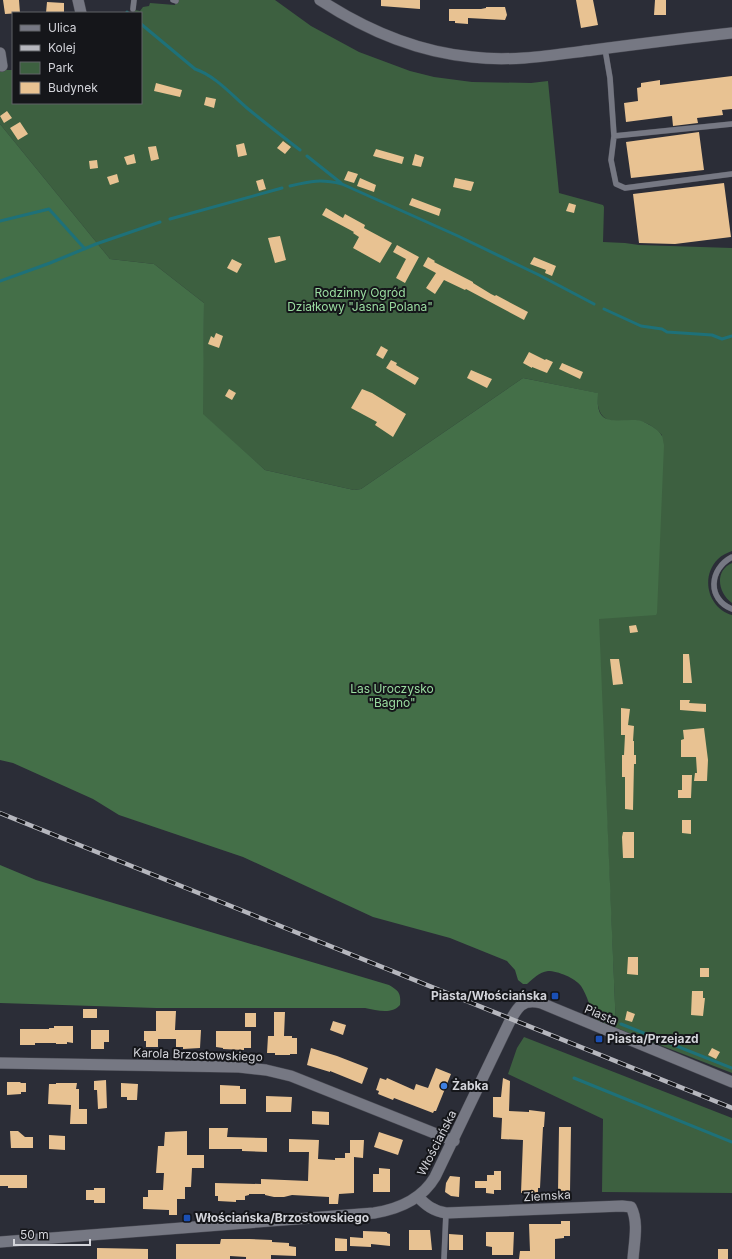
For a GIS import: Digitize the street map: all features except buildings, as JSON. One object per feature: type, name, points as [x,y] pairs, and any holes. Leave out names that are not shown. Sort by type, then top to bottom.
[{"type":"street","points":[[78,0],[81,12]]},
{"type":"street","points":[[320,0],[341,14],[382,34],[430,50],[454,55],[495,59],[534,57],[732,34]]},
{"type":"street","points":[[0,54],[2,66]]},
{"type":"street","name":"Piasta","points":[[511,1019],[514,1012],[522,1005],[532,1002],[541,1003],[732,1082]]},
{"type":"street","name":"Włościańska","points":[[0,1242],[374,1213],[402,1206],[418,1197],[431,1185],[454,1141],[511,1019]]},
{"type":"street","name":"Karola Brzostowskiego","points":[[0,1063],[239,1067],[266,1070],[291,1076],[454,1141]]},
{"type":"street","name":"Ziemska","points":[[418,1197],[426,1206],[437,1212],[446,1213],[622,1206],[631,1207],[634,1213],[635,1222],[633,1259]]},
{"type":"lane","points":[[133,9],[134,0]]},
{"type":"lane","points":[[605,49],[610,78],[614,136],[611,160],[616,184],[625,188],[732,174]]},
{"type":"lane","points":[[614,136],[732,124]]},
{"type":"lane","points":[[732,557],[719,566],[715,574],[714,584],[716,594],[720,601],[732,609]]},
{"type":"lane","points":[[444,1259],[446,1213]]},
{"type":"green space","name":"Rodzinny Ogród Działkowy \"Jasna Polana\"","points":[[176,0],[275,0],[311,26],[359,52],[410,71],[434,77],[472,82],[531,83],[548,81],[559,193],[603,205],[603,242],[639,245],[732,248],[732,551],[718,559],[712,566],[708,583],[712,599],[717,606],[732,615],[732,1073],[616,1028],[598,618],[662,435],[652,426],[643,422],[618,422],[607,419],[600,412],[598,407],[597,393],[523,378],[361,489],[354,490],[265,470],[202,414],[204,303],[154,264],[110,259],[0,124],[0,70],[12,70],[12,104],[142,104],[142,12],[133,12],[135,10],[140,11],[143,7],[149,6],[150,3],[175,5]]},
{"type":"green space","name":"Las Uroczysko \"Bagno\"","points":[[0,124],[110,259],[154,264],[204,303],[203,414],[265,470],[354,490],[361,489],[523,378],[598,393],[599,411],[602,416],[613,420],[636,420],[645,422],[658,431],[661,435],[664,445],[657,613],[656,615],[599,619],[616,1028],[595,1021],[581,986],[575,980],[557,972],[548,971],[539,974],[527,984],[523,984],[518,980],[515,970],[507,961],[450,938],[373,917],[243,857],[119,815],[93,799],[13,763],[0,760]]},
{"type":"green space","points":[[732,563],[732,603],[727,599],[721,588],[720,577],[722,571]]},
{"type":"green space","points":[[0,865],[36,880],[389,985],[399,993],[400,1005],[392,1010],[379,1011],[365,1008],[156,1008],[0,1003]]},
{"type":"green space","points":[[524,1037],[732,1118],[732,1193],[602,1192],[603,1119],[508,1074],[517,1048]]},
{"type":"waterway","points":[[142,25],[195,69],[216,81],[300,150]]},
{"type":"waterway","points":[[307,156],[341,183]]},
{"type":"waterway","points":[[290,186],[316,181],[342,184],[458,236],[539,275],[594,304]]},
{"type":"waterway","points":[[170,219],[282,188]]},
{"type":"waterway","points":[[0,221],[49,209],[85,249]]},
{"type":"waterway","points":[[0,281],[96,244],[160,222]]},
{"type":"waterway","points":[[604,309],[641,326],[662,329],[667,332],[712,335],[722,339],[732,336]]},
{"type":"waterway","points":[[621,1024],[732,1068]]},
{"type":"waterway","points":[[574,1078],[732,1142]]},
{"type":"railway","points":[[0,813],[732,1108]]},
{"type":"place","name":"Piasta/Włościańska","points":[[555,996]]},
{"type":"place","name":"Piasta/Przejazd","points":[[599,1039]]},
{"type":"place","name":"Żabka","points":[[444,1086]]},
{"type":"place","name":"Włościańska/Brzostowskiego","points":[[187,1218]]}]
